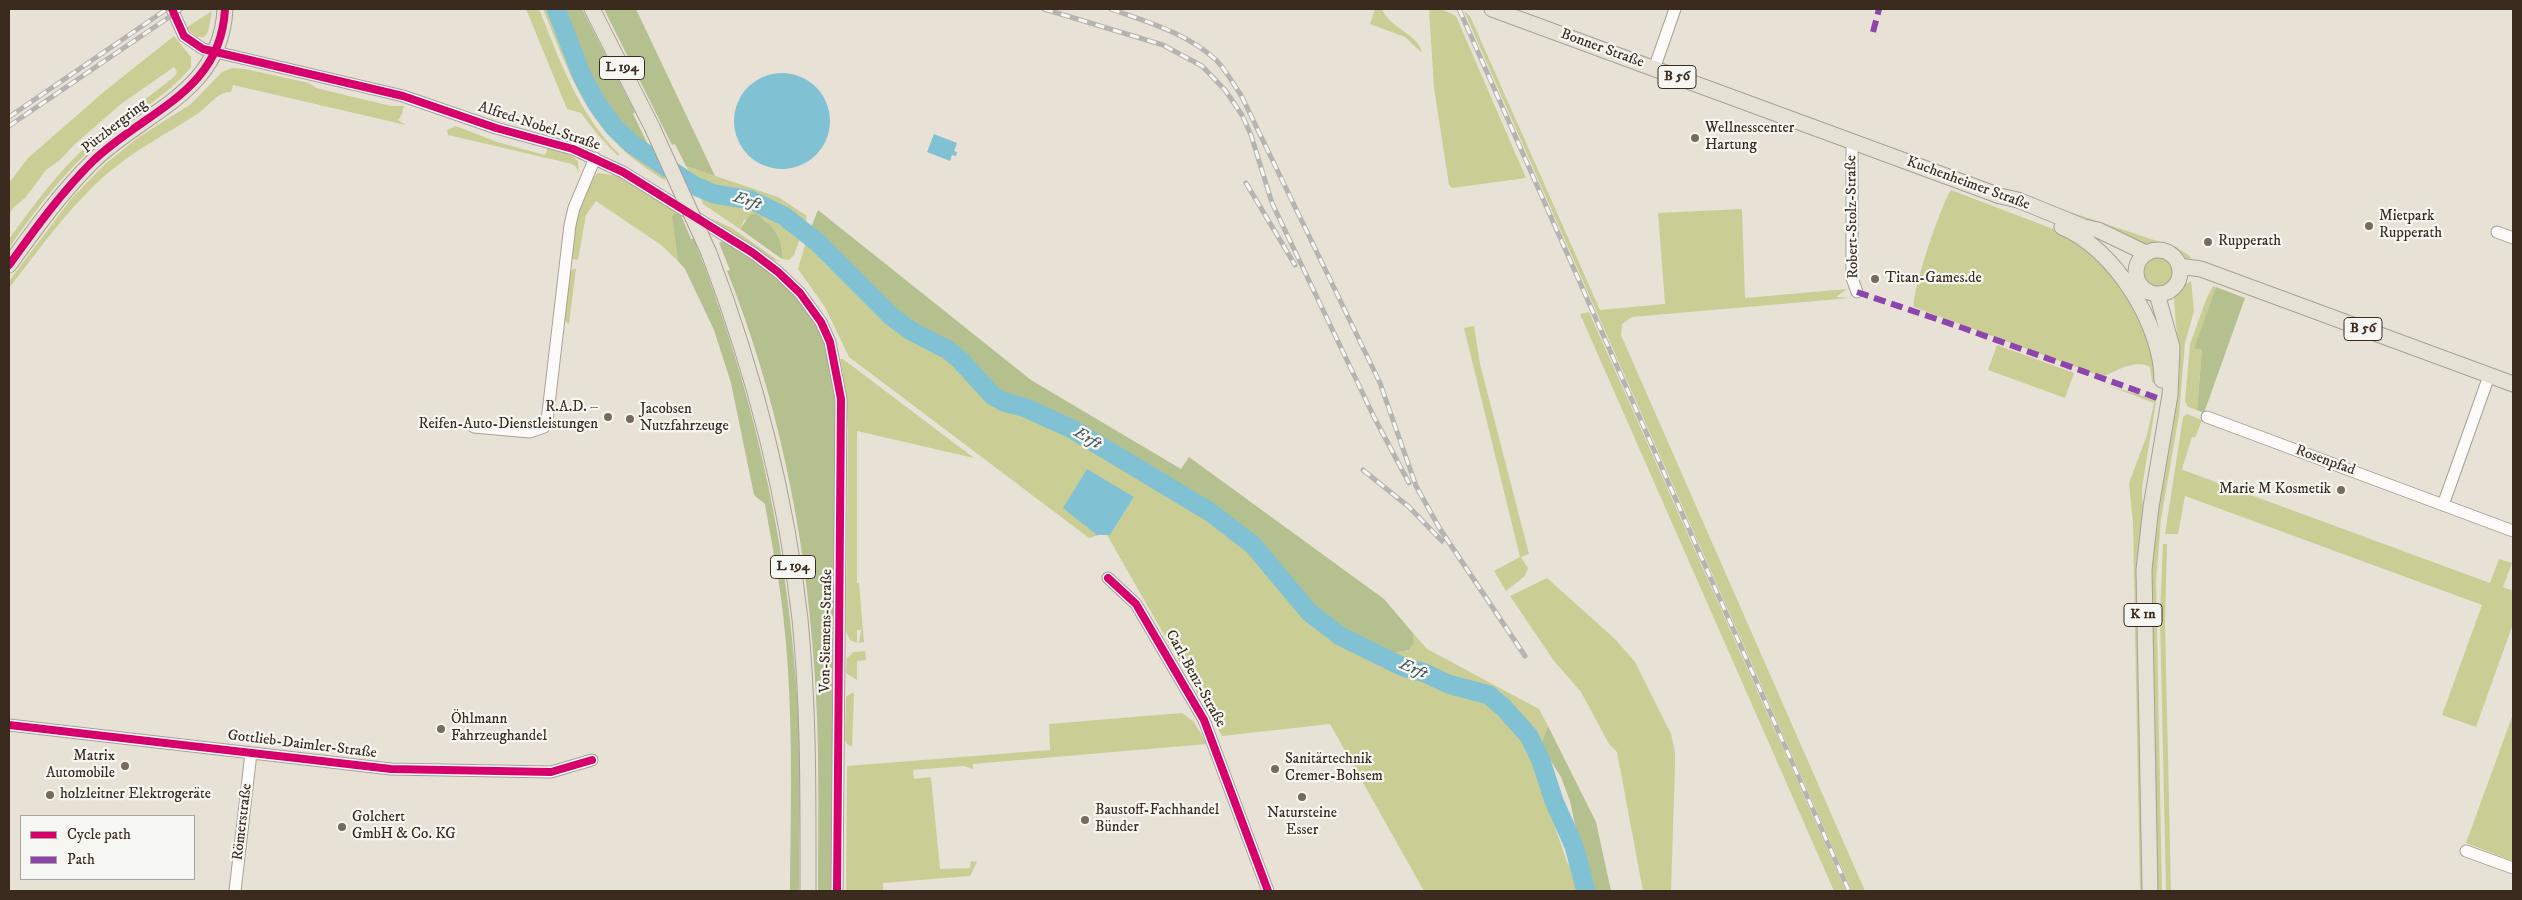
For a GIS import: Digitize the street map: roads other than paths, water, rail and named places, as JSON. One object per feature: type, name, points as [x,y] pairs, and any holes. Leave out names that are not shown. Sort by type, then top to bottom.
[{"type":"main road","name":"Pützbergring","points":[[9,265],[58,199],[83,172],[119,139],[186,92],[204,72],[216,53],[222,35],[225,9]]},
{"type":"main road","name":"L 194","points":[[592,9],[652,127],[709,253],[754,386],[780,493],[793,567],[805,692],[808,891]]},
{"type":"main road","name":"Bonner Straße","points":[[1492,9],[1852,142]]},
{"type":"main road","name":"Kuchenheimer Straße","points":[[1852,142],[2107,234],[2141,259]]},
{"type":"main road","name":"K 1n","points":[[2022,203],[2034,214],[2080,236],[2115,268],[2134,297],[2157,344],[2162,379],[2145,486],[2145,494],[2151,507]]},
{"type":"main road","points":[[2156,249],[2167,251],[2175,257],[2172,282],[2148,292],[2140,285],[2136,274],[2141,259],[2156,249]]},
{"type":"main road","name":"B 56","points":[[2172,282],[2201,269],[2513,384]]},
{"type":"main road","name":"K 1n","points":[[2150,891],[2143,606],[2144,570],[2151,507],[2170,395],[2172,282]]},
{"type":"street","name":"Alfred-Nobel-Straße","points":[[172,9],[187,39],[194,45],[216,53],[393,93],[595,158],[623,172],[717,229],[778,272],[800,293],[821,322],[830,342],[837,371]]},
{"type":"street","points":[[1654,69],[1675,9]]},
{"type":"street","name":"Robert-Stolz-Straße","points":[[1852,142],[1852,278],[1857,292]]},
{"type":"street","name":"Alfred-Nobel-Straße","points":[[474,427],[530,432],[544,427],[547,421],[570,225],[574,208],[595,158]]},
{"type":"street","points":[[2497,232],[2513,238]]},
{"type":"street","name":"Von-Siemens-Straße","points":[[837,371],[841,399],[843,443],[838,891]]},
{"type":"street","points":[[2443,505],[2489,376]]},
{"type":"street","name":"Rosenpfad","points":[[2207,418],[2513,531]]},
{"type":"street","name":"Carl-Benz-Straße","points":[[1108,578],[1136,604],[1204,720],[1268,891]]},
{"type":"street","name":"Gottlieb-Daimler-Straße","points":[[9,725],[391,769],[551,772],[592,760]]},
{"type":"street","name":"Römerstraße","points":[[235,891],[252,753]]},
{"type":"street","points":[[2466,851],[2513,868]]},
{"type":"water","points":[[773,73],[791,73],[809,81],[822,94],[830,112],[827,140],[809,161],[791,169],[773,169],[755,161],[742,148],[734,130],[734,112],[742,94],[755,81]]},
{"type":"water","points":[[934,134],[957,143],[954,151],[957,152],[956,156],[952,155],[950,161],[927,152]]},
{"type":"water","points":[[1087,469],[1134,497],[1110,535],[1097,535],[1063,508]]},
{"type":"waterway","name":"Erft","points":[[556,9],[582,76],[597,104],[614,127],[633,145],[693,185],[714,194],[751,200],[784,216],[817,242],[892,317],[911,331],[948,350],[960,360],[993,396],[1004,402],[1026,408],[1072,429],[1210,512],[1253,545],[1309,612],[1340,636],[1403,667],[1425,673],[1448,684],[1489,695],[1504,708],[1529,736],[1541,761],[1554,801],[1574,846],[1586,891]]},
{"type":"railway","points":[[9,117],[167,9]]},
{"type":"railway","points":[[9,126],[181,9]]},
{"type":"railway","points":[[1044,9],[1163,45],[1202,66],[1225,90],[1242,115],[1251,135],[1272,203],[1374,417],[1409,483]]},
{"type":"railway","points":[[1111,9],[1166,29],[1192,42],[1216,60],[1241,95],[1380,383],[1416,486],[1440,529],[1525,656]]},
{"type":"railway","points":[[1459,9],[1849,891]]},
{"type":"railway","points":[[1246,183],[1295,265]]},
{"type":"railway","points":[[1363,470],[1409,507],[1442,541]]},
{"type":"place","name":"Wellnesscenter Hartung","points":[[1695,138]]},
{"type":"place","name":"Mietpark Rupperath","points":[[2369,226]]},
{"type":"place","name":"Rupperath","points":[[2208,242]]},
{"type":"place","name":"Titan-Games.de","points":[[1875,279]]},
{"type":"place","name":"R.A.D. – Reifen-Auto-Dienstleistungen","points":[[608,417]]},
{"type":"place","name":"Jacobsen Nutzfahrzeuge","points":[[630,419]]},
{"type":"place","name":"Marie M Kosmetik","points":[[2341,490]]},
{"type":"place","name":"Öhlmann Fahrzeughandel","points":[[441,729]]},
{"type":"place","name":"Matrix Automobile","points":[[125,766]]},
{"type":"place","name":"Sanitärtechnik Cremer-Bohsem","points":[[1275,769]]},
{"type":"place","name":"holzleitner Elektrogeräte","points":[[50,795]]},
{"type":"place","name":"Natursteine Esser","points":[[1302,797]]},
{"type":"place","name":"Baustoff-Fachhandel Bünder","points":[[1085,820]]},
{"type":"place","name":"Golchert GmbH & Co. KG","points":[[342,827]]}]
